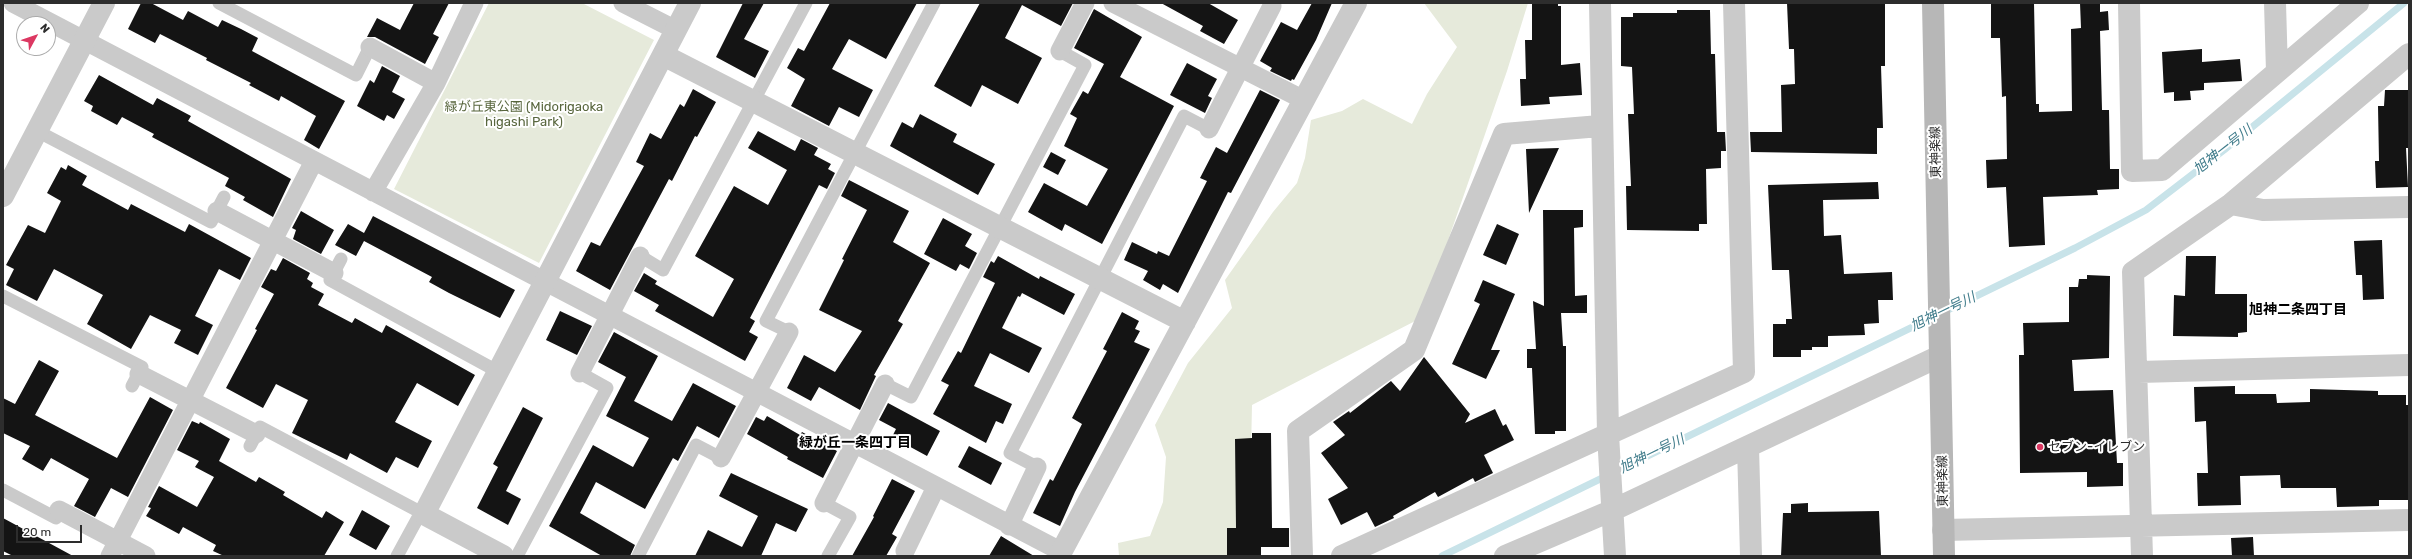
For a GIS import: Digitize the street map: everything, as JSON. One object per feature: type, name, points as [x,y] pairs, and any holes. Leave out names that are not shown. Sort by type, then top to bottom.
[{"type":"main road","name":"東神楽線","points":[[1933,3],[1944,556]]},
{"type":"street","points":[[13,3],[936,487],[1060,554],[1356,3]]},
{"type":"street","points":[[3,196],[104,3]]},
{"type":"street","points":[[373,192],[436,83],[474,3]]},
{"type":"street","points":[[623,3],[676,30]]},
{"type":"street","points":[[497,555],[422,513],[690,3]]},
{"type":"street","points":[[1060,51],[1085,3]]},
{"type":"street","points":[[1113,3],[1304,100]]},
{"type":"street","points":[[1600,3],[1600,126],[1609,443],[1614,510],[1615,556]]},
{"type":"street","points":[[1342,556],[1609,443],[1744,372],[1734,3]]},
{"type":"street","points":[[2129,3],[2132,172],[2162,170],[2358,3]]},
{"type":"street","points":[[2275,3],[2277,72]]},
{"type":"street","points":[[1209,129],[1241,68],[1270,4]]},
{"type":"street","points":[[370,48],[436,83]]},
{"type":"street","points":[[2142,556],[2138,372],[2133,272],[2231,204],[2409,54]]},
{"type":"street","points":[[663,55],[1185,322]]},
{"type":"street","points":[[1302,556],[1298,431],[1414,350],[1504,134],[1600,126]]},
{"type":"street","points":[[114,548],[314,161]]},
{"type":"street","points":[[221,204],[273,241],[338,266]]},
{"type":"street","points":[[2231,204],[2263,210],[2409,207]]},
{"type":"street","points":[[580,373],[640,256]]},
{"type":"street","points":[[721,458],[789,332]]},
{"type":"street","points":[[1505,556],[1614,510],[1940,356]]},
{"type":"street","points":[[2138,372],[2409,366]]},
{"type":"street","points":[[135,380],[191,400],[253,440]]},
{"type":"street","points":[[824,503],[885,384]]},
{"type":"street","points":[[1748,447],[1751,556]]},
{"type":"street","points":[[1009,526],[1037,467]]},
{"type":"street","points":[[910,554],[936,487]]},
{"type":"street","points":[[59,510],[114,548],[146,556]]},
{"type":"street","points":[[1943,530],[2141,524],[2409,520]]},
{"type":"lane","points":[[219,3],[356,75],[370,48]]},
{"type":"lane","points":[[640,256],[663,270],[806,3]]},
{"type":"lane","points":[[789,332],[766,321],[934,3]]},
{"type":"lane","points":[[885,384],[911,397],[1086,65],[1060,51]]},
{"type":"lane","points":[[1037,467],[1010,453],[1184,116],[1209,129]]},
{"type":"lane","points":[[37,131],[211,222],[221,204]]},
{"type":"lane","points":[[338,266],[330,280],[497,371]]},
{"type":"lane","points":[[3,296],[142,367],[135,380]]},
{"type":"lane","points":[[517,556],[607,388],[580,373]]},
{"type":"lane","points":[[253,440],[260,427],[422,513],[397,556]]},
{"type":"lane","points":[[638,556],[696,445],[721,458]]},
{"type":"lane","points":[[3,490],[56,518],[59,510]]},
{"type":"lane","points":[[824,503],[850,517],[828,556]]},
{"type":"green space","name":"緑が丘東公園 (Midorigaoka higashi Park)","points":[[489,3],[582,3],[654,40],[539,263],[394,189]]},
{"type":"green space","points":[[1424,3],[1528,3],[1507,71],[1421,318],[1252,405],[1249,543],[1244,556],[1119,556],[1118,543],[1150,536],[1163,502],[1166,457],[1155,425],[1188,363],[1232,308],[1225,280],[1273,212],[1297,183],[1305,158],[1311,120],[1342,111],[1363,99],[1412,124],[1427,94],[1457,47]]},
{"type":"building","points":[[141,3],[151,3],[183,20],[188,11],[218,27],[222,20],[241,29],[258,38],[252,51],[345,101],[319,149],[304,140],[316,116],[281,96],[279,101],[249,85],[251,83],[206,60],[207,58],[160,34],[155,43],[128,29]]},
{"type":"building","points":[[414,3],[449,3],[433,34],[439,37],[425,64],[375,37],[367,37],[377,18],[400,30]]},
{"type":"building","points":[[743,3],[764,3],[744,39],[769,51],[755,78],[716,57]]},
{"type":"building","points":[[830,3],[917,3],[886,59],[849,39],[832,69],[873,90],[859,117],[839,107],[829,126],[791,106],[805,79],[787,68],[798,48],[804,51]]},
{"type":"building","points":[[980,3],[1073,3],[1061,26],[1022,5],[1005,38],[1042,58],[1018,104],[982,85],[971,107],[934,86]]},
{"type":"building","points":[[1161,3],[1208,3],[1238,20],[1224,44],[1200,31],[1203,26]]},
{"type":"building","points":[[1312,3],[1332,3],[1316,40],[1294,80],[1292,79],[1291,81],[1270,71],[1272,68],[1260,61],[1281,22],[1297,30]]},
{"type":"building","points":[[1532,3],[1558,3],[1558,6],[1561,6],[1561,65],[1580,63],[1582,95],[1549,97],[1550,104],[1521,106],[1520,79],[1526,79],[1525,40],[1532,40]]},
{"type":"building","points":[[1787,3],[1885,3],[1885,66],[1881,66],[1883,128],[1877,128],[1877,154],[1751,152],[1750,132],[1782,132],[1781,85],[1795,84],[1794,49],[1789,49]]},
{"type":"building","points":[[1991,3],[2034,3],[2036,104],[2039,104],[2039,112],[2072,111],[2071,29],[2081,28],[2080,3],[2100,3],[2100,12],[2108,11],[2109,30],[2100,31],[2102,110],[2109,110],[2110,169],[2119,169],[2119,189],[2097,190],[2098,195],[2043,197],[2045,245],[2009,247],[2006,187],[1987,188],[1986,160],[2007,159],[2006,96],[2002,97],[2000,38],[1991,38]]},
{"type":"building","points":[[1094,9],[1142,37],[1120,77],[1174,106],[1102,244],[1065,224],[1062,231],[1028,212],[1044,183],[1087,206],[1108,169],[1064,146],[1077,118],[1070,114],[1083,91],[1088,94],[1104,64],[1074,48]]},
{"type":"building","points":[[1677,10],[1710,10],[1711,54],[1715,54],[1717,132],[1725,132],[1726,151],[1721,151],[1721,168],[1706,169],[1707,224],[1699,224],[1699,231],[1627,230],[1626,186],[1631,186],[1628,114],[1634,114],[1632,67],[1621,66],[1621,17],[1633,17],[1633,13],[1677,13]]},
{"type":"building","points":[[2202,49],[2202,62],[2240,59],[2242,81],[2204,83],[2204,90],[2190,91],[2191,100],[2174,101],[2174,92],[2164,93],[2162,52]]},
{"type":"building","points":[[1187,63],[1217,79],[1208,96],[1212,98],[1205,113],[1170,95]]},
{"type":"building","points":[[382,66],[400,76],[392,92],[405,99],[394,119],[387,115],[384,121],[357,106],[370,80],[374,83]]},
{"type":"building","points":[[99,75],[153,105],[157,98],[191,116],[188,121],[291,179],[273,217],[243,200],[245,197],[225,186],[229,178],[152,137],[154,134],[122,117],[117,125],[91,111],[93,106],[84,101]]},
{"type":"building","points":[[693,89],[716,102],[697,137],[695,136],[672,181],[669,179],[610,290],[576,271],[591,242],[600,246],[644,166],[636,162],[650,133],[661,139],[680,104],[684,107]]},
{"type":"building","points":[[1260,90],[1280,100],[1231,193],[1228,192],[1178,293],[1163,284],[1160,290],[1143,280],[1148,271],[1124,260],[1132,242],[1157,254],[1158,251],[1169,256],[1207,181],[1200,178],[1216,147],[1227,153]]},
{"type":"building","points":[[2385,90],[2409,90],[2409,148],[2406,148],[2408,187],[2376,188],[2375,161],[2379,161],[2378,106],[2384,106]]},
{"type":"building","points":[[920,114],[957,134],[953,142],[995,164],[978,195],[890,146],[902,122],[913,128]]},
{"type":"building","points":[[758,131],[795,151],[801,139],[818,148],[814,155],[831,164],[828,169],[835,173],[827,189],[819,185],[750,318],[755,321],[749,332],[758,337],[745,361],[655,311],[659,305],[634,291],[644,273],[657,281],[655,284],[713,317],[734,279],[695,256],[734,186],[768,205],[787,170],[748,148]]},
{"type":"building","points":[[1559,148],[1529,213],[1526,149]]},
{"type":"building","points":[[1051,152],[1066,160],[1058,175],[1043,167]]},
{"type":"building","points":[[68,165],[87,176],[82,185],[128,210],[131,204],[185,232],[189,224],[251,258],[240,280],[219,269],[195,316],[213,325],[198,355],[174,343],[181,330],[150,315],[131,349],[87,324],[103,295],[54,269],[37,301],[6,285],[14,269],[6,265],[28,225],[45,233],[61,201],[47,193],[61,167],[66,170]]},
{"type":"building","points":[[849,180],[909,211],[893,242],[930,263],[898,321],[903,324],[874,375],[876,376],[860,410],[819,387],[811,401],[787,388],[804,355],[835,372],[862,331],[819,310],[844,260],[842,259],[867,210],[841,196]]},
{"type":"building","points":[[1878,182],[1879,199],[1823,200],[1824,236],[1841,235],[1844,274],[1892,272],[1893,300],[1878,300],[1879,323],[1864,324],[1865,335],[1828,336],[1828,347],[1812,347],[1812,350],[1801,350],[1801,357],[1773,357],[1773,324],[1786,324],[1786,319],[1792,319],[1789,270],[1772,270],[1768,185]]},
{"type":"building","points":[[1543,210],[1583,210],[1583,227],[1574,228],[1575,296],[1587,295],[1587,313],[1561,313],[1563,346],[1566,346],[1566,431],[1555,431],[1555,434],[1535,434],[1532,368],[1527,368],[1527,349],[1536,349],[1533,301],[1544,306]]},
{"type":"building","points":[[301,211],[334,230],[321,254],[293,239],[296,230],[292,228]]},
{"type":"building","points":[[373,216],[515,290],[500,318],[429,282],[432,277],[364,241],[356,256],[335,245],[348,224],[364,233]]},
{"type":"building","points":[[943,218],[972,234],[965,246],[977,253],[969,269],[960,264],[956,271],[924,254]]},
{"type":"building","points":[[1497,224],[1519,234],[1506,265],[1483,255]]},
{"type":"building","points":[[2382,240],[2384,299],[2363,300],[2362,275],[2356,275],[2354,241]]},
{"type":"building","points":[[998,256],[1039,279],[1040,276],[1075,294],[1064,315],[1022,293],[1020,297],[1018,296],[1002,328],[1042,348],[1029,373],[990,353],[974,386],[1012,404],[1003,424],[996,421],[986,443],[933,414],[949,385],[941,381],[958,351],[961,353],[995,283],[983,277],[991,261],[994,263]]},
{"type":"building","points":[[2186,256],[2216,256],[2215,294],[2247,294],[2247,332],[2238,333],[2238,337],[2173,336],[2174,295],[2185,296]]},
{"type":"building","points":[[283,258],[310,273],[307,279],[313,283],[311,287],[324,294],[318,305],[352,323],[355,318],[382,333],[386,325],[475,375],[458,406],[417,383],[395,422],[432,441],[418,468],[396,457],[387,473],[350,453],[347,460],[292,433],[308,400],[276,384],[263,408],[226,388],[257,330],[255,329],[274,294],[261,287],[271,269],[276,271]]},
{"type":"building","points":[[2087,275],[2110,276],[2109,358],[2072,360],[2074,391],[2113,390],[2117,463],[2123,463],[2123,486],[2087,487],[2087,472],[2020,473],[2019,355],[2024,355],[2023,323],[2069,322],[2069,287],[2078,287],[2079,279],[2087,279]]},
{"type":"building","points":[[1483,280],[1515,294],[1491,350],[1500,350],[1486,379],[1452,364],[1480,304],[1474,301]]},
{"type":"building","points":[[560,311],[592,326],[577,355],[546,340]]},
{"type":"building","points":[[1122,312],[1139,321],[1135,329],[1140,331],[1134,342],[1150,349],[1075,492],[1060,526],[1033,513],[1050,479],[1053,481],[1082,424],[1072,418],[1107,351],[1103,349]]},
{"type":"building","points":[[614,332],[658,356],[634,401],[672,421],[693,383],[736,406],[719,438],[697,426],[678,461],[673,458],[645,509],[596,482],[580,513],[635,545],[630,556],[602,556],[549,526],[593,445],[633,467],[649,438],[606,416],[626,377],[598,362]]},
{"type":"building","points":[[1424,357],[1470,414],[1465,423],[1495,409],[1503,426],[1506,424],[1514,440],[1484,455],[1493,473],[1475,482],[1473,478],[1438,497],[1435,492],[1393,516],[1394,518],[1375,527],[1367,512],[1341,525],[1328,499],[1348,488],[1321,453],[1345,435],[1333,422],[1349,411],[1350,413],[1391,381],[1400,391]]},
{"type":"building","points":[[39,360],[59,371],[35,415],[117,458],[150,397],[173,410],[128,497],[111,488],[95,517],[74,506],[89,479],[51,458],[43,471],[22,459],[30,446],[3,433],[3,398],[15,404]]},
{"type":"building","points":[[2235,386],[2235,394],[2276,394],[2277,403],[2310,402],[2310,389],[2378,391],[2378,395],[2406,395],[2406,405],[2409,405],[2409,500],[2379,500],[2379,506],[2337,507],[2336,488],[2281,488],[2280,475],[2240,476],[2241,505],[2198,506],[2197,473],[2208,473],[2206,421],[2195,422],[2194,387]]},
{"type":"building","points":[[888,403],[940,431],[927,456],[892,437],[896,429],[879,420]]},
{"type":"building","points":[[523,407],[543,418],[506,491],[521,499],[508,525],[477,508],[498,467],[493,464]]},
{"type":"building","points":[[767,416],[800,435],[802,432],[837,451],[823,478],[787,459],[788,457],[747,434],[756,417],[764,421]]},
{"type":"building","points":[[192,421],[199,424],[200,422],[230,439],[219,461],[256,482],[259,477],[285,492],[283,495],[322,518],[326,511],[344,522],[324,556],[224,556],[213,551],[216,545],[183,527],[179,534],[146,516],[151,508],[148,507],[159,486],[197,507],[214,477],[195,467],[199,461],[177,450]]},
{"type":"building","points":[[1252,433],[1271,433],[1272,528],[1289,528],[1289,547],[1261,547],[1261,556],[1227,556],[1227,528],[1236,528],[1235,439],[1252,438]]},
{"type":"building","points":[[969,446],[1002,463],[991,485],[958,467]]},
{"type":"building","points":[[731,473],[808,509],[796,532],[776,523],[761,556],[695,556],[708,530],[742,547],[758,516],[719,496]]},
{"type":"building","points":[[892,479],[915,491],[892,534],[897,537],[886,556],[852,556],[874,517],[873,516]]},
{"type":"building","points":[[1808,503],[1808,512],[1879,511],[1881,556],[1781,556],[1783,513],[1791,513],[1791,504]]},
{"type":"building","points":[[362,510],[390,526],[376,550],[349,535]]},
{"type":"building","points":[[3,518],[73,556],[13,556],[3,551]]},
{"type":"building","points":[[1001,536],[1034,556],[989,556]]},
{"type":"building","points":[[2253,537],[2254,556],[2232,556],[2231,538]]},
{"type":"waterway","name":"旭神一号川","points":[[1442,556],[2075,248],[2146,210],[2224,150],[2404,3]]},
{"type":"place","name":"セブン-イレブン","points":[[2040,447]]},
{"type":"district","name":"旭神二条四丁目","points":[[2298,310]]},
{"type":"district","name":"緑が丘一条四丁目","points":[[855,443]]}]
